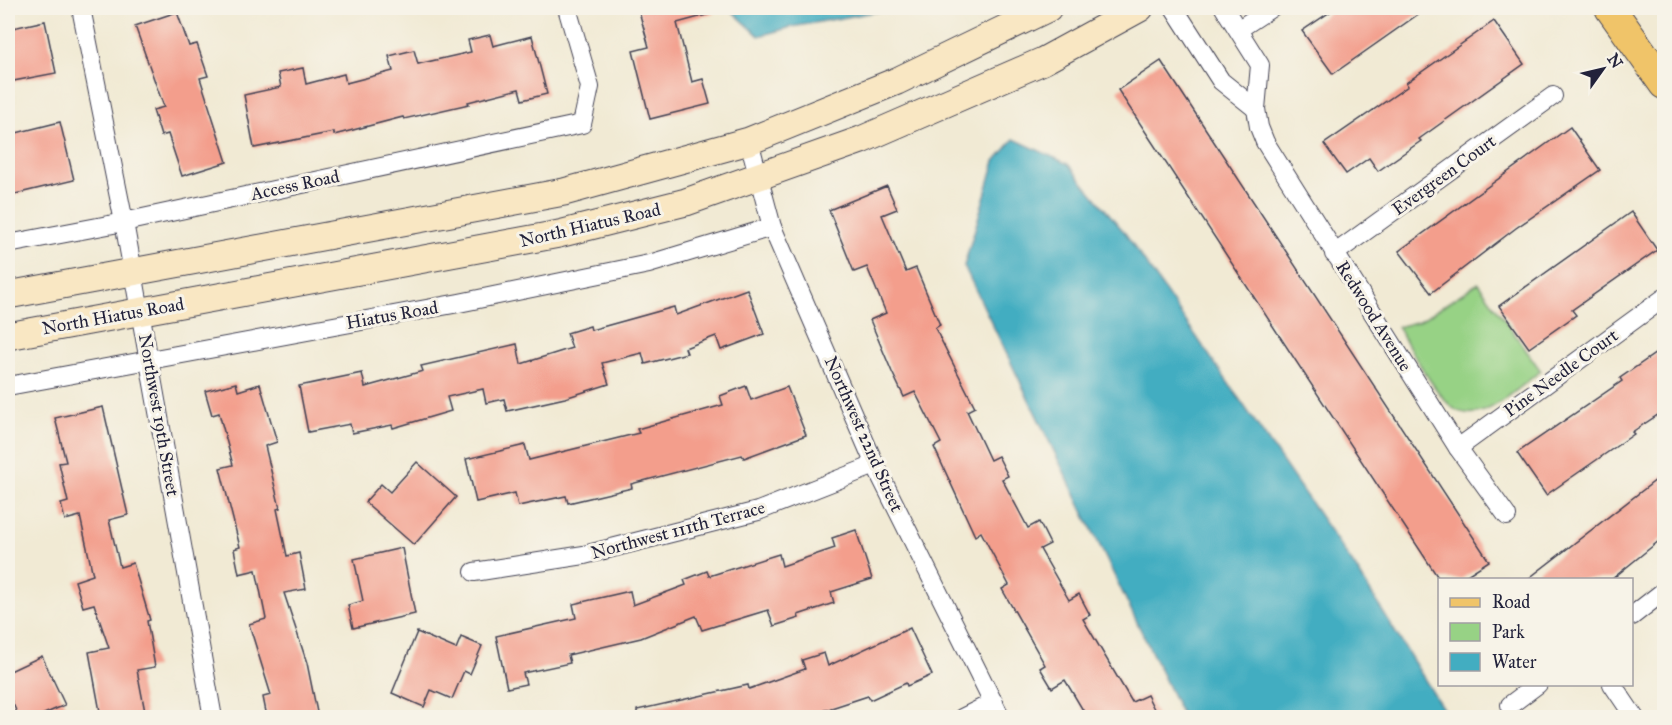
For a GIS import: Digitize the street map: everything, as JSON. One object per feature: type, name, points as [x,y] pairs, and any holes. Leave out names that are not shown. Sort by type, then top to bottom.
[{"type":"main road","points":[[8,295],[564,192],[749,141],[897,81],[1048,8]]},
{"type":"main road","name":"North Hiatus Road","points":[[8,336],[559,234],[686,202],[861,140],[1043,61],[1140,8]]},
{"type":"main road","points":[[1610,8],[1665,84]]},
{"type":"street","name":"Northwest 19th Street","points":[[81,8],[141,311],[213,717]]},
{"type":"street","name":"Access Road","points":[[8,244],[124,222],[582,124],[590,87],[567,8]]},
{"type":"street","points":[[1174,8],[1221,81],[1256,109]]},
{"type":"street","name":"Redwood Avenue","points":[[1224,8],[1260,65],[1256,109],[1259,127],[1265,142],[1458,448],[1507,516]]},
{"type":"street","points":[[1239,29],[1271,8]]},
{"type":"street","name":"Evergreen Court","points":[[1334,254],[1553,96]]},
{"type":"street","name":"Northwest 22nd Street","points":[[749,141],[772,227],[875,465],[998,710]]},
{"type":"street","name":"Hiatus Road","points":[[8,386],[448,305],[638,266],[772,227]]},
{"type":"street","name":"Pine Needle Court","points":[[1458,448],[1665,298]]},
{"type":"street","name":"Northwest 111th Terrace","points":[[474,572],[584,555],[758,511],[875,465]]},
{"type":"street","points":[[1633,615],[1665,591]]},
{"type":"street","points":[[1510,705],[1535,686]]},
{"type":"street","points":[[1613,686],[1635,717]]},
{"type":"street","points":[[962,717],[998,710]]},
{"type":"green space","points":[[1478,283],[1541,371],[1492,407],[1476,413],[1468,413],[1460,412],[1445,401],[1397,327],[1420,321]]},
{"type":"water","points":[[731,8],[896,8],[792,27],[759,36]]},
{"type":"water","points":[[1014,139],[1068,164],[1125,233],[1355,567],[1448,717],[1183,717],[964,266],[995,161]]},
{"type":"building","points":[[638,8],[713,8],[714,13],[677,23],[692,82],[703,79],[710,104],[650,119],[633,51],[649,47]]},
{"type":"building","points":[[1336,8],[1427,8],[1333,74],[1302,31]]},
{"type":"building","points":[[177,12],[189,46],[197,44],[208,76],[200,78],[227,162],[182,176],[168,134],[161,136],[153,110],[164,107],[135,26]]},
{"type":"building","points":[[45,21],[56,73],[8,82],[8,29]]},
{"type":"building","points":[[1494,21],[1524,64],[1378,171],[1369,158],[1346,174],[1324,144],[1408,86],[1406,83]]},
{"type":"building","points":[[490,35],[493,46],[532,36],[547,94],[522,100],[519,89],[468,102],[469,104],[404,119],[403,117],[334,135],[334,132],[254,148],[244,95],[281,87],[278,73],[303,68],[306,84],[344,74],[346,83],[393,71],[389,56],[414,50],[418,64],[471,52],[468,40]]},
{"type":"building","points":[[1161,61],[1489,561],[1463,578],[1438,578],[1118,90]]},
{"type":"building","points":[[60,122],[74,180],[11,195],[8,181],[8,135]]},
{"type":"building","points":[[1570,127],[1600,170],[1516,228],[1431,293],[1399,251]]},
{"type":"building","points":[[887,186],[897,209],[882,215],[906,272],[916,268],[940,325],[935,328],[975,407],[967,411],[990,460],[998,456],[1008,476],[1002,479],[1028,528],[1039,522],[1050,544],[1040,549],[1069,600],[1079,594],[1090,615],[1083,619],[1132,702],[1147,695],[1158,717],[1087,717],[1065,680],[1052,688],[1040,668],[1045,665],[1002,589],[1009,585],[981,532],[975,536],[934,447],[941,443],[915,392],[904,397],[892,372],[870,320],[886,313],[867,267],[854,272],[829,210]]},
{"type":"building","points":[[1631,212],[1657,250],[1572,310],[1576,315],[1529,348],[1499,306]]},
{"type":"building","points":[[747,289],[764,334],[721,350],[716,336],[685,348],[687,353],[645,364],[642,353],[602,363],[609,384],[565,398],[507,411],[504,399],[486,403],[483,389],[447,397],[451,411],[393,428],[392,425],[352,433],[350,424],[308,432],[299,386],[362,373],[365,387],[423,371],[421,366],[517,344],[521,364],[572,348],[567,333],[590,326],[591,330],[674,307],[676,315]]},
{"type":"building","points":[[1665,347],[1665,410],[1546,495],[1517,453],[1622,381],[1620,378]]},
{"type":"building","points":[[236,383],[238,391],[260,384],[277,442],[265,446],[280,508],[277,509],[287,556],[299,553],[306,589],[284,593],[307,663],[318,717],[267,717],[263,697],[271,695],[249,624],[266,619],[256,570],[239,574],[234,549],[240,547],[220,468],[233,465],[219,413],[212,415],[205,391]]},
{"type":"building","points":[[746,386],[751,400],[787,387],[806,435],[744,458],[742,455],[631,484],[632,488],[568,503],[566,496],[518,506],[515,493],[476,502],[466,459],[525,445],[529,460],[639,433],[637,429],[723,405],[720,396]]},
{"type":"building","points":[[103,407],[128,515],[109,520],[120,567],[133,563],[150,620],[147,621],[155,667],[137,670],[146,717],[101,717],[89,652],[109,648],[94,604],[83,607],[75,581],[93,575],[80,516],[65,520],[61,504],[68,502],[59,463],[66,462],[55,418]]},
{"type":"building","points":[[417,462],[456,497],[414,545],[365,502],[381,484],[390,492]]},
{"type":"building","points":[[1665,473],[1665,536],[1613,578],[1529,578]]},
{"type":"building","points":[[856,530],[872,579],[831,592],[834,603],[774,626],[768,610],[702,630],[696,616],[641,638],[568,655],[570,663],[523,673],[526,684],[507,688],[496,636],[576,618],[573,604],[630,591],[633,605],[686,585],[684,580],[707,571],[709,576],[779,554],[782,566],[835,548],[832,538]]},
{"type":"building","points":[[402,548],[415,614],[353,628],[348,605],[363,601],[354,559]]},
{"type":"building","points":[[910,628],[932,675],[907,686],[906,683],[870,700],[868,696],[804,717],[637,717],[637,710],[748,685],[749,689],[805,669],[802,660],[824,653],[828,666]]},
{"type":"building","points":[[417,632],[456,649],[461,637],[482,646],[470,674],[464,671],[452,699],[431,690],[424,707],[392,693]]},
{"type":"building","points":[[42,656],[65,705],[37,717],[19,717],[8,693],[8,672]]}]
